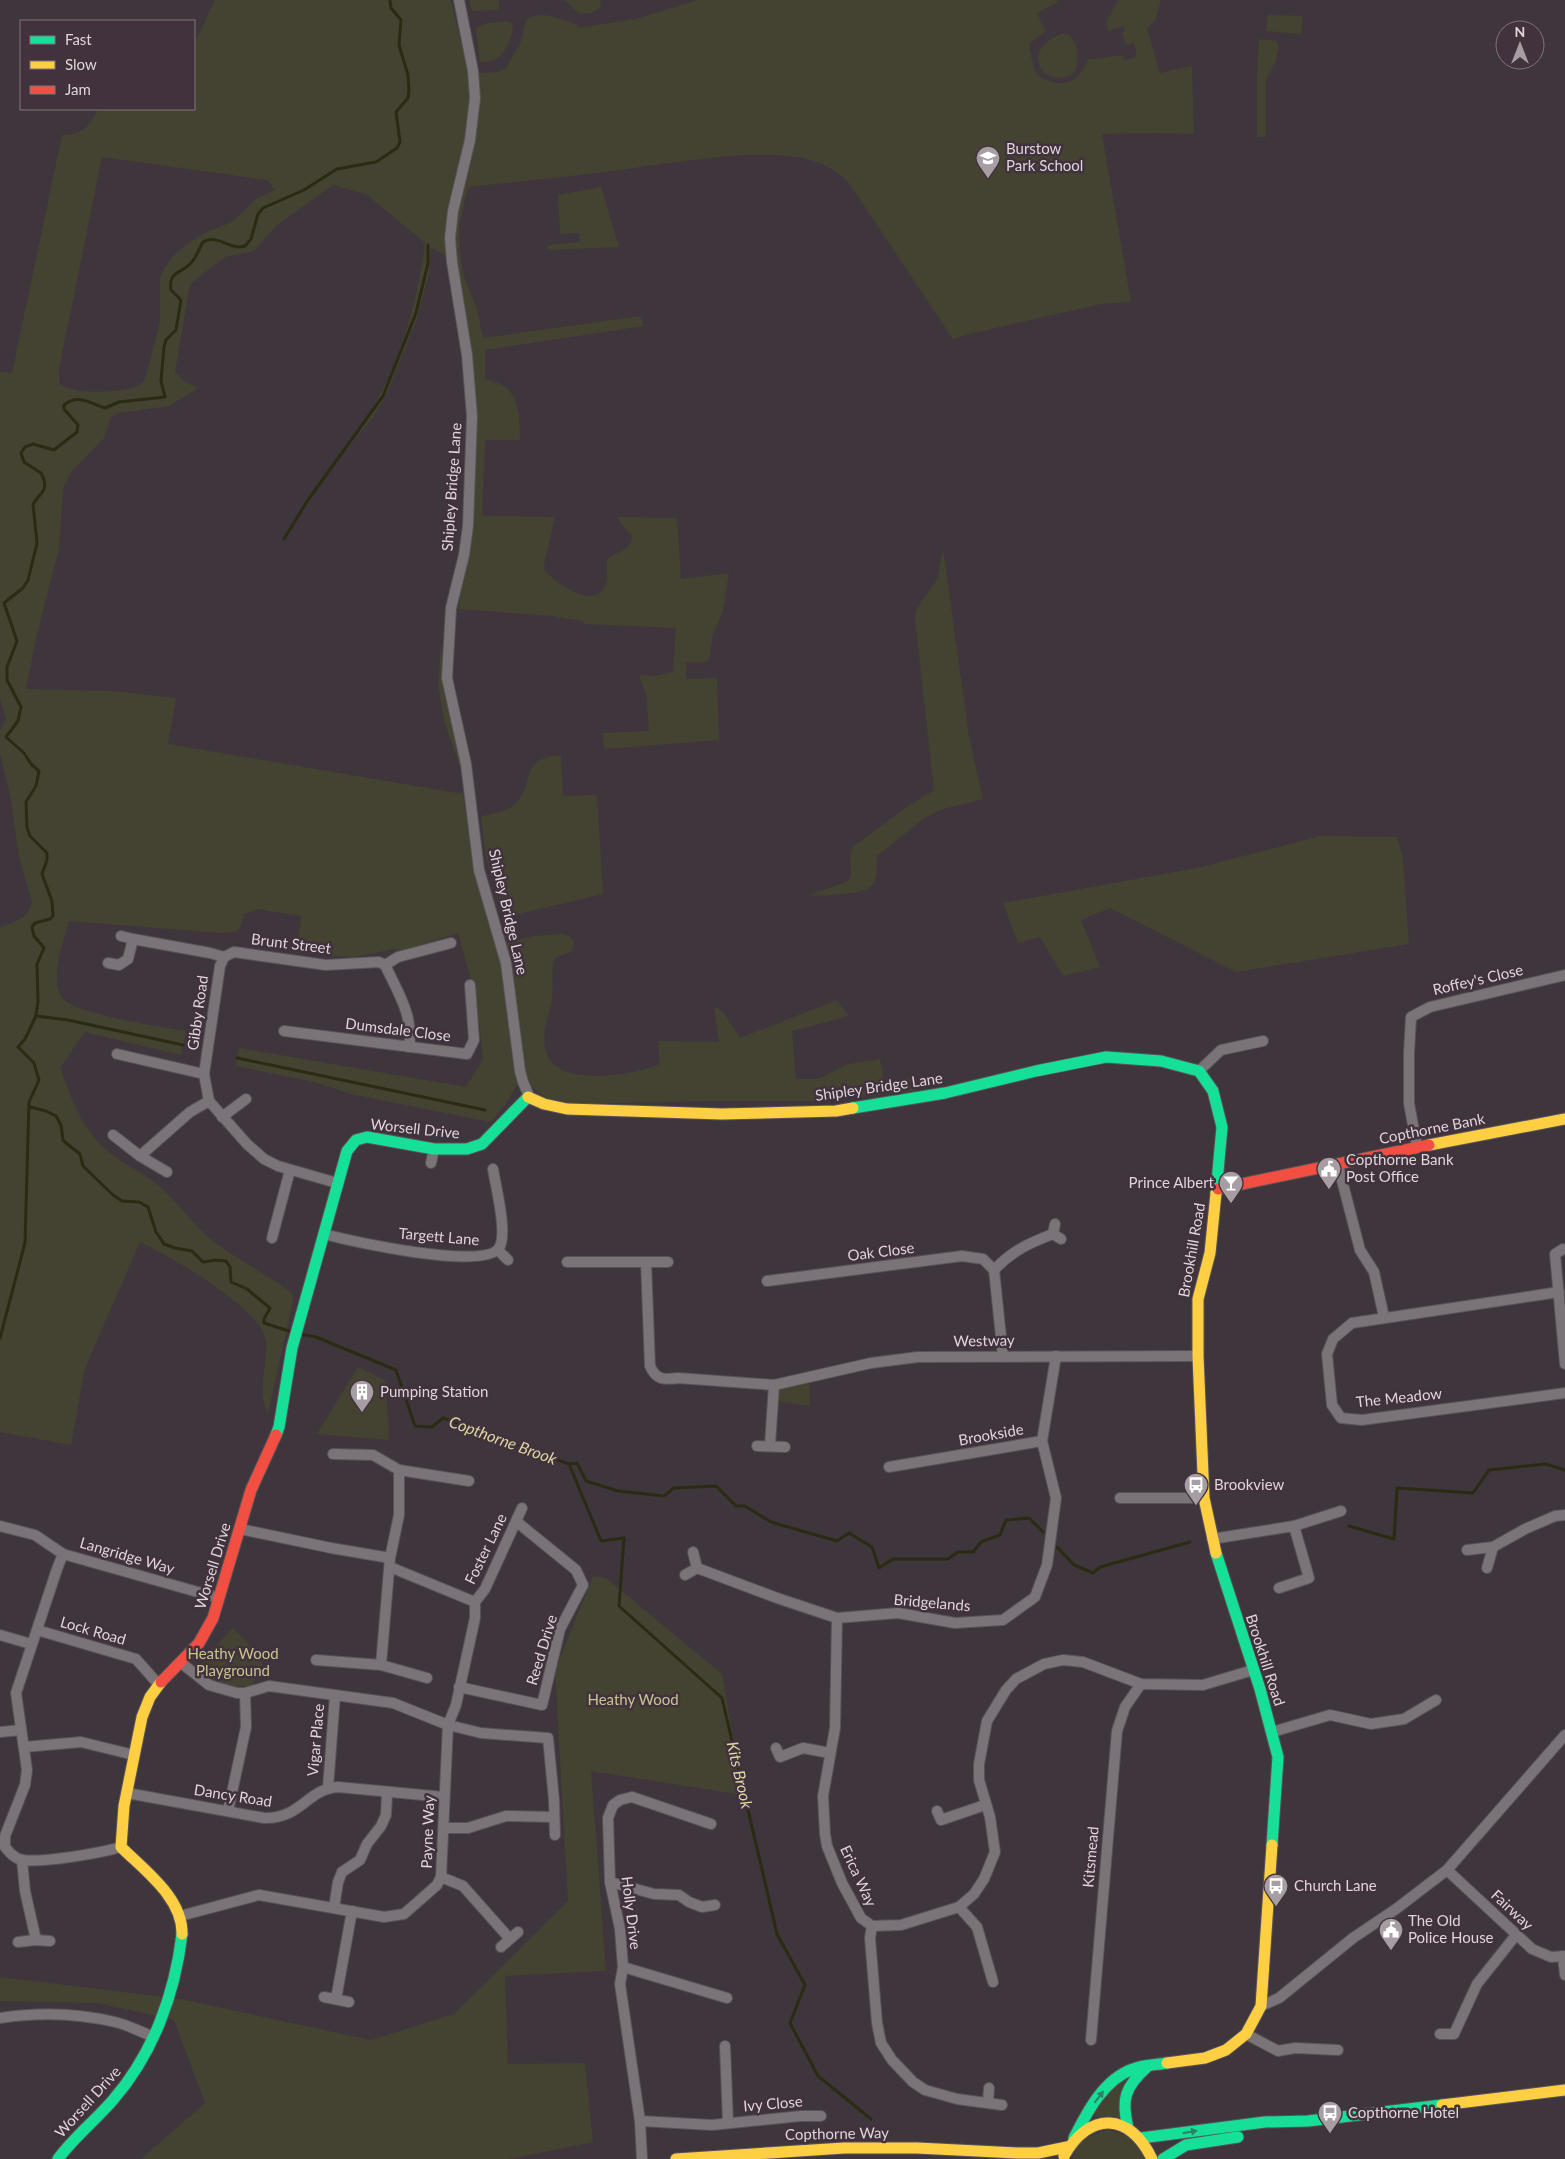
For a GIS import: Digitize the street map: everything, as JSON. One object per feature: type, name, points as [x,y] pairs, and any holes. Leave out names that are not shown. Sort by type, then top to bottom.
[{"type":"main road","name":"Shipley Bridge Lane","points":[[529,1096],[544,1104],[567,1109],[722,1114],[836,1111],[946,1093],[1036,1070],[1106,1057],[1161,1061],[1199,1070]]},
{"type":"main road","points":[[1199,1070],[1213,1091],[1222,1127],[1218,1189]]},
{"type":"main road","name":"Worsell Drive","points":[[121,1847],[120,1832],[144,1711],[150,1697],[159,1685],[199,1643],[209,1628],[251,1490],[279,1427],[292,1348],[347,1151],[356,1140],[367,1137],[434,1150],[467,1150],[482,1144],[529,1096]]},
{"type":"main road","name":"Copthorne Bank","points":[[1218,1189],[1417,1147],[1565,1119]]},
{"type":"main road","name":"Brookhill Road","points":[[1063,2159],[1088,2111],[1114,2080],[1135,2068],[1191,2061],[1220,2053],[1233,2046],[1246,2034],[1255,2020],[1260,2006],[1265,1959],[1278,1757],[1272,1732],[1212,1539],[1204,1498],[1198,1356],[1198,1300],[1210,1253],[1218,1189]]},
{"type":"main road","points":[[121,1847],[168,1897],[180,1916]]},
{"type":"main road","name":"Worsell Drive","points":[[58,2159],[132,2078],[154,2037],[166,2008],[175,1974],[181,1933],[180,1916]]},
{"type":"main road","points":[[1148,2067],[1127,2086],[1124,2100],[1128,2128],[1141,2138],[1148,2147],[1152,2159]]},
{"type":"main road","points":[[1141,2138],[1265,2122],[1308,2121],[1565,2090]]},
{"type":"main road","points":[[1163,2159],[1186,2145],[1286,2130],[1308,2121]]},
{"type":"main road","name":"Copthorne Way","points":[[676,2159],[754,2152],[859,2148],[1034,2153],[1070,2143],[1086,2129],[1105,2123],[1128,2128]]},
{"type":"main road","name":"Copthorne Way","points":[[998,2153],[1015,2159]]},
{"type":"street","name":"Shipley Bridge Lane","points":[[459,0],[474,76],[474,98],[470,140],[453,211],[450,238],[452,262],[468,355],[472,416],[467,531],[451,608],[447,678],[466,764],[479,870],[504,953],[520,1071],[522,1082],[529,1096]]},
{"type":"street","points":[[121,936],[210,952],[224,957]]},
{"type":"street","points":[[108,963],[119,966],[128,959],[133,939]]},
{"type":"street","name":"Brunt Street","points":[[224,957],[234,952],[318,965],[350,965],[379,962],[385,965],[398,957],[452,943]]},
{"type":"street","name":"Gibby Road","points":[[224,957],[220,966],[204,1074],[209,1101],[259,1155],[271,1163],[337,1183]]},
{"type":"street","points":[[385,965],[406,1008],[411,1036],[409,1047]]},
{"type":"street","name":"Roffey's Close","points":[[1417,1147],[1409,1102],[1409,1053],[1412,1017],[1430,1007],[1565,975]]},
{"type":"street","name":"Dumsdale Close","points":[[284,1031],[467,1054],[474,1040],[470,984]]},
{"type":"street","points":[[1199,1070],[1222,1050],[1263,1041]]},
{"type":"street","name":"Gibby Road","points":[[117,1054],[204,1074]]},
{"type":"street","points":[[222,1117],[246,1099]]},
{"type":"street","points":[[140,1156],[190,1112],[209,1101]]},
{"type":"street","points":[[113,1135],[140,1156],[167,1172]]},
{"type":"street","points":[[431,1164],[434,1150]]},
{"type":"street","points":[[1338,1165],[1360,1250],[1374,1272],[1384,1317]]},
{"type":"street","name":"Targett Lane","points":[[324,1234],[405,1251],[436,1255],[485,1256],[498,1250],[503,1239],[503,1227],[493,1169]]},
{"type":"street","points":[[272,1238],[290,1170]]},
{"type":"street","points":[[1003,1356],[994,1270],[1008,1256],[1031,1242],[1056,1232]]},
{"type":"street","points":[[498,1250],[508,1260]]},
{"type":"street","points":[[1556,1251],[1565,1364]]},
{"type":"street","name":"Oak Close","points":[[767,1281],[962,1256],[983,1259],[994,1270]]},
{"type":"street","points":[[567,1262],[668,1262]]},
{"type":"street","name":"Westway","points":[[646,1262],[650,1366],[654,1375],[662,1380],[678,1378],[774,1385],[871,1363],[918,1357],[1198,1356]]},
{"type":"street","name":"The Meadow","points":[[1559,1292],[1352,1323],[1333,1338],[1327,1354],[1331,1400],[1341,1418],[1362,1420],[1565,1393]]},
{"type":"street","name":"Brookside","points":[[889,1467],[1042,1441],[1056,1356]]},
{"type":"street","points":[[770,1445],[774,1385]]},
{"type":"street","name":"Bridgelands","points":[[697,1568],[837,1618],[898,1613],[955,1623],[1003,1620],[1035,1597],[1046,1564],[1056,1498],[1042,1441]]},
{"type":"street","points":[[757,1446],[785,1447]]},
{"type":"street","points":[[333,1454],[373,1455],[399,1470],[469,1480]]},
{"type":"street","points":[[381,1665],[390,1565],[399,1515],[399,1470]]},
{"type":"street","points":[[1120,1498],[1204,1498]]},
{"type":"street","name":"Foster Lane","points":[[475,1602],[485,1589],[522,1508]]},
{"type":"street","points":[[1212,1539],[1294,1526],[1341,1511]]},
{"type":"street","points":[[1467,1550],[1493,1547],[1524,1529],[1555,1516],[1565,1515]]},
{"type":"street","name":"Reed Drive","points":[[459,1687],[542,1705],[560,1629],[583,1584],[576,1570],[517,1522]]},
{"type":"street","points":[[0,1526],[35,1535],[64,1554]]},
{"type":"street","points":[[1279,1588],[1309,1578],[1294,1526]]},
{"type":"street","points":[[240,1529],[332,1548],[390,1565],[475,1602]]},
{"type":"street","points":[[1487,1568],[1493,1547]]},
{"type":"street","points":[[685,1575],[697,1568],[693,1552]]},
{"type":"street","name":"Langridge Way","points":[[22,1860],[12,1856],[4,1847],[5,1836],[25,1785],[27,1770],[16,1693],[31,1644],[64,1554],[219,1598]]},
{"type":"street","name":"Payne Way","points":[[180,1916],[255,1896],[384,1917],[404,1914],[437,1885],[441,1877],[448,1725],[456,1706],[475,1618],[475,1602]]},
{"type":"street","name":"Erica Way","points":[[837,1618],[835,1728],[823,1796],[825,1834],[827,1846],[842,1883],[861,1918],[872,1926],[870,1938],[879,2036],[885,2049],[903,2072],[925,2090],[938,2095],[1002,2105]]},
{"type":"street","name":"Lock Road","points":[[37,1630],[136,1659],[159,1685]]},
{"type":"street","points":[[0,1635],[31,1644]]},
{"type":"street","points":[[316,1660],[381,1665],[427,1678]]},
{"type":"street","points":[[872,1926],[901,1925],[958,1907],[974,1894],[984,1879],[996,1852],[990,1817],[985,1805],[978,1772],[987,1721],[1006,1690],[1016,1679],[1044,1664],[1063,1660],[1083,1662],[1141,1684],[1203,1685],[1253,1670]]},
{"type":"street","points":[[180,1662],[209,1685],[236,1693],[245,1693],[246,1727],[228,1811]]},
{"type":"street","name":"Kitsmead","points":[[1091,2040],[1117,1731],[1124,1707],[1141,1684]]},
{"type":"street","name":"Vigar Place","points":[[245,1693],[269,1686],[393,1703],[448,1725],[481,1733],[548,1738],[554,1817]]},
{"type":"street","name":"Vigar Place","points":[[328,1788],[335,1695]]},
{"type":"street","points":[[1272,1732],[1330,1715],[1371,1724],[1404,1719],[1436,1700]]},
{"type":"street","points":[[0,1732],[21,1730]]},
{"type":"street","points":[[1260,2006],[1279,1998],[1353,1938],[1396,1910],[1447,1870],[1565,1735]]},
{"type":"street","points":[[24,1747],[80,1742],[134,1755]]},
{"type":"street","points":[[776,1748],[780,1757],[803,1748],[830,1753]]},
{"type":"street","points":[[328,1788],[338,1787],[444,1797]]},
{"type":"street","name":"Dancy Road","points":[[127,1793],[278,1819],[294,1811],[328,1788]]},
{"type":"street","points":[[334,1908],[338,1882],[342,1872],[360,1860],[367,1844],[381,1826],[386,1815],[387,1793]]},
{"type":"street","name":"Holly Drive","points":[[642,2159],[640,2121],[620,1984],[622,1967],[620,1929],[610,1882],[608,1818],[613,1806],[620,1800],[632,1796],[711,1824]]},
{"type":"street","points":[[937,1811],[941,1820],[985,1805]]},
{"type":"street","points":[[444,1828],[468,1828],[506,1816],[554,1817],[555,1835]]},
{"type":"street","points":[[36,1940],[25,1890],[22,1860],[38,1860],[121,1847]]},
{"type":"street","name":"Fairway","points":[[1447,1870],[1532,1949],[1551,1956],[1564,1956]]},
{"type":"street","points":[[441,1877],[463,1886],[514,1935],[501,1947]]},
{"type":"street","points":[[610,1882],[654,1894],[680,1896],[702,1907],[715,1905]]},
{"type":"street","points":[[958,1907],[977,1927],[993,1982]]},
{"type":"street","points":[[336,2000],[352,1911]]},
{"type":"street","points":[[1440,2034],[1454,2034],[1477,1984],[1516,1935]]},
{"type":"street","points":[[18,1942],[50,1941]]},
{"type":"street","points":[[1564,1956],[1565,1976]]},
{"type":"street","points":[[622,1967],[727,1998]]},
{"type":"street","points":[[324,1997],[349,2002]]},
{"type":"street","points":[[0,2018],[27,2014],[70,2014],[116,2022],[154,2037]]},
{"type":"street","points":[[1246,2034],[1278,2051],[1324,2045],[1338,2050]]},
{"type":"street","name":"Ivy Close","points":[[725,2046],[728,2123]]},
{"type":"street","points":[[988,2103],[989,2088]]},
{"type":"street","name":"Ivy Close","points":[[640,2121],[712,2125],[801,2116],[822,2116]]},
{"type":"green space","points":[[215,0],[451,0],[466,63],[481,73],[498,72],[506,68],[521,41],[526,20],[539,15],[559,18],[578,25],[578,28],[636,19],[698,0],[1057,0],[1058,2],[1037,13],[1046,31],[1029,44],[1033,64],[1038,75],[1048,81],[1064,83],[1074,79],[1082,71],[1087,60],[1123,55],[1124,60],[1137,57],[1134,43],[1126,45],[1122,32],[1125,31],[1124,26],[1108,31],[1106,22],[1118,0],[1161,0],[1155,21],[1147,28],[1160,73],[1192,66],[1194,134],[1102,134],[1131,302],[1101,304],[953,339],[849,183],[832,169],[811,160],[777,155],[736,156],[468,187],[459,227],[460,254],[463,274],[477,309],[483,338],[641,316],[644,326],[485,350],[485,380],[496,382],[511,393],[518,410],[520,440],[485,440],[482,516],[555,517],[544,565],[545,571],[557,582],[575,592],[592,596],[599,593],[605,586],[608,559],[627,547],[631,541],[632,536],[621,524],[618,517],[677,518],[681,579],[729,573],[723,611],[713,634],[709,659],[706,662],[686,662],[686,679],[717,678],[719,740],[604,749],[603,733],[649,731],[646,694],[639,675],[654,676],[673,672],[676,628],[584,624],[583,621],[552,616],[458,609],[470,544],[475,411],[445,255],[431,248],[429,273],[417,318],[388,391],[374,416],[335,462],[378,399],[395,362],[409,323],[425,243],[366,194],[333,185],[276,226],[254,251],[225,257],[190,284],[175,372],[185,382],[198,388],[169,406],[119,413],[111,417],[104,438],[72,471],[63,488],[59,548],[37,635],[26,689],[111,691],[176,698],[168,744],[463,794],[473,863],[496,946],[533,936],[562,934],[569,936],[574,941],[574,947],[570,953],[560,955],[554,960],[553,994],[544,1040],[547,1054],[554,1065],[566,1071],[581,1075],[599,1076],[633,1072],[660,1064],[658,1041],[719,1042],[714,1006],[724,1013],[740,1038],[837,1000],[849,1016],[792,1031],[796,1079],[818,1079],[848,1064],[880,1059],[884,1081],[915,1077],[917,1091],[820,1101],[565,1104],[548,1099],[528,1084],[517,1085],[505,1105],[491,1122],[351,1094],[314,1082],[236,1066],[239,1048],[466,1087],[483,1059],[477,1002],[458,933],[401,951],[395,949],[353,957],[297,953],[301,916],[257,909],[243,915],[238,930],[227,933],[69,921],[57,968],[58,987],[61,996],[68,1003],[81,1009],[119,1019],[186,1031],[181,1055],[85,1032],[60,1068],[79,1114],[92,1134],[109,1152],[157,1184],[213,1241],[292,1293],[293,1301],[268,1414],[263,1396],[266,1342],[261,1329],[250,1315],[213,1285],[140,1242],[85,1368],[71,1445],[0,1432],[0,928],[24,916],[32,902],[19,856],[10,795],[0,753],[0,730],[6,719],[0,699],[0,372],[12,373],[62,135],[69,135],[80,131],[88,125],[97,110],[195,110],[195,40]],"holes":[[[102,157],[267,180],[275,190],[256,199],[232,222],[207,232],[188,243],[173,256],[164,269],[160,278],[160,322],[146,376],[142,383],[132,388],[97,392],[73,390],[59,382],[59,369]]]},
{"type":"green space","points":[[469,0],[499,0],[499,10],[474,11],[471,9]]},
{"type":"green space","points":[[565,0],[600,0],[601,7],[591,13],[579,14]]},
{"type":"green space","points":[[1268,15],[1303,16],[1301,34],[1266,31]]},
{"type":"green space","points":[[506,21],[512,23],[513,27],[511,37],[503,53],[496,59],[480,62],[476,28],[487,23]]},
{"type":"green space","points":[[1061,34],[1068,34],[1072,38],[1078,58],[1074,73],[1063,77],[1054,77],[1040,67],[1038,59],[1040,50],[1048,41]]},
{"type":"green space","points":[[1259,39],[1276,41],[1279,46],[1275,63],[1266,79],[1266,137],[1257,137]]},
{"type":"green space","points":[[601,187],[619,247],[548,250],[548,245],[580,242],[579,233],[560,234],[558,195]]},
{"type":"green space","points":[[943,548],[969,737],[983,799],[940,810],[923,819],[877,856],[876,878],[869,888],[853,893],[807,896],[848,881],[851,873],[850,855],[854,846],[907,807],[934,790],[915,619],[917,608],[938,578]]},
{"type":"green space","points":[[441,645],[445,693],[460,749],[460,767],[444,721],[438,684]]},
{"type":"green space","points":[[561,755],[563,796],[597,795],[603,894],[506,917],[486,858],[481,816],[503,811],[514,805],[521,798],[529,774],[538,761],[547,757]]},
{"type":"green space","points":[[1320,836],[1397,837],[1403,858],[1409,944],[1236,972],[1110,908],[1081,920],[1100,967],[1063,976],[1040,937],[1018,943],[1003,903],[1202,867]]},
{"type":"green space","points":[[358,1367],[386,1381],[389,1440],[317,1434]]},
{"type":"green space","points":[[801,1383],[810,1384],[810,1406],[778,1401],[780,1389]]},
{"type":"green space","name":"Heathy Wood","points":[[593,1576],[606,1578],[722,1674],[743,1795],[591,1771],[606,1971],[505,1976],[508,2064],[585,2063],[593,2142],[509,2159],[141,2159],[205,2103],[174,2020],[98,2003],[0,2001],[0,1977],[180,1999],[371,2040],[454,2014],[568,1901],[555,1671]]},
{"type":"green space","name":"Heathy Wood Playground","points":[[232,1628],[250,1646],[263,1667],[251,1686],[223,1684],[197,1672],[199,1666]]},
{"type":"green space","points":[[1122,2078],[1125,2081],[1121,2117],[1095,2117],[1095,2111]]},
{"type":"green space","points":[[1110,2130],[1132,2138],[1145,2159],[1072,2159],[1074,2152],[1086,2138]]},
{"type":"waterway","points":[[0,1338],[25,1243],[29,1102],[39,1080],[34,1063],[18,1047],[25,1039],[36,1016],[38,1001],[37,964],[44,948],[34,936],[32,927],[35,923],[50,919],[53,916],[52,901],[42,874],[47,860],[47,853],[30,836],[27,828],[26,802],[36,786],[39,771],[31,764],[24,753],[6,737],[18,721],[21,707],[7,680],[7,667],[17,641],[4,603],[23,588],[28,580],[37,543],[33,504],[45,487],[41,473],[24,462],[21,453],[25,447],[33,444],[54,450],[77,432],[78,425],[64,409],[64,405],[69,402],[84,400],[105,408],[119,402],[165,397],[161,381],[164,347],[166,340],[176,330],[181,300],[171,290],[171,279],[193,261],[203,242],[213,240],[239,247],[245,246],[251,239],[258,214],[263,208],[304,190],[337,169],[376,162],[397,148],[400,142],[396,112],[408,98],[409,91],[408,75],[399,45],[401,20],[391,8],[390,0]]},
{"type":"waterway","points":[[284,539],[308,500],[383,396],[416,313],[428,263],[428,245]]},
{"type":"waterway","points":[[36,1016],[68,1020],[183,1045]]},
{"type":"waterway","points":[[237,1058],[485,1110]]},
{"type":"waterway","name":"Copthorne Brook","points":[[30,1107],[56,1116],[61,1125],[63,1140],[80,1154],[83,1166],[113,1195],[122,1201],[139,1202],[148,1207],[156,1232],[164,1244],[192,1251],[203,1262],[226,1261],[230,1267],[231,1282],[247,1289],[270,1308],[264,1323],[292,1332]]},
{"type":"waterway","name":"Copthorne Brook","points":[[300,1334],[316,1337],[396,1370],[415,1426],[432,1427],[443,1418],[569,1464],[577,1463],[586,1481],[618,1491],[664,1496],[674,1488],[716,1486],[736,1506],[745,1506],[771,1522],[837,1541],[849,1533],[872,1547],[879,1568],[893,1559],[948,1559],[958,1552],[973,1552],[981,1542],[1000,1535],[1006,1520],[1029,1518],[1043,1532]]},
{"type":"waterway","name":"Kits Brook","points":[[569,1464],[601,1541],[624,1538],[619,1606],[722,1698],[777,1934],[805,1985],[790,2023],[818,2076],[871,2119]]},
{"type":"waterway","name":"Copthorne Brook","points":[[1349,1526],[1394,1539],[1397,1488],[1473,1493],[1489,1470],[1546,1464],[1565,1470]]},
{"type":"waterway","name":"Copthorne Brook","points":[[1057,1547],[1074,1565],[1093,1573],[1100,1567],[1190,1542]]},
{"type":"traffic: fast","points":[[853,1108],[945,1093],[1036,1071],[1106,1057],[1161,1061],[1199,1071],[1213,1091],[1222,1127],[1216,1193]]},
{"type":"traffic: fast","points":[[276,1435],[279,1427],[292,1348],[347,1151],[356,1140],[367,1137],[434,1149],[467,1149],[482,1144],[528,1097]]},
{"type":"traffic: fast","points":[[1216,1553],[1260,1689],[1278,1757],[1272,1845]]},
{"type":"traffic: fast","points":[[58,2159],[113,2100],[140,2063],[151,2043],[168,2001],[179,1956],[182,1934]]},
{"type":"traffic: fast","points":[[1074,2138],[1091,2107],[1113,2080],[1137,2068],[1167,2063]]},
{"type":"traffic: fast","points":[[1128,2128],[1125,2101],[1129,2087],[1147,2067]]},
{"type":"traffic: fast","points":[[1141,2138],[1265,2122],[1308,2121],[1442,2105]]},
{"type":"traffic: fast","points":[[1163,2159],[1186,2145],[1238,2137]]},
{"type":"traffic: slow","points":[[528,1097],[544,1104],[567,1109],[722,1114],[836,1111],[853,1108]]},
{"type":"traffic: slow","points":[[1429,1145],[1565,1119]]},
{"type":"traffic: slow","points":[[1216,1193],[1210,1253],[1198,1299],[1198,1356],[1204,1498],[1216,1553]]},
{"type":"traffic: slow","points":[[161,1682],[150,1697],[142,1717],[124,1806],[121,1847],[151,1875],[169,1897],[181,1921],[182,1934]]},
{"type":"traffic: slow","points":[[1167,2063],[1205,2058],[1226,2050],[1246,2034],[1261,2006],[1272,1845]]},
{"type":"traffic: slow","points":[[1442,2105],[1565,2090]]},
{"type":"traffic: slow","points":[[1064,2156],[1074,2141],[1085,2131],[1097,2125],[1109,2123],[1121,2126],[1132,2132],[1143,2144],[1152,2159]]},
{"type":"traffic: slow","points":[[676,2159],[844,2148],[917,2148],[1038,2153],[1067,2147]]},
{"type":"traffic: jam","points":[[1218,1189],[1429,1145]]},
{"type":"traffic: jam","points":[[161,1682],[199,1643],[213,1618],[251,1490],[276,1435]]},
{"type":"place","name":"Burstow Park School","points":[[988,179]]},
{"type":"place","name":"Copthorne Bank Post Office","points":[[1329,1190]]},
{"type":"place","name":"Prince Albert","points":[[1231,1204]]},
{"type":"place","name":"Pumping Station","points":[[362,1413]]},
{"type":"place","name":"Brookview","points":[[1196,1506]]},
{"type":"place","name":"Church Lane","points":[[1276,1907]]},
{"type":"place","name":"The Old Police House","points":[[1391,1951]]},
{"type":"place","name":"Copthorne Hotel","points":[[1330,2134]]}]
